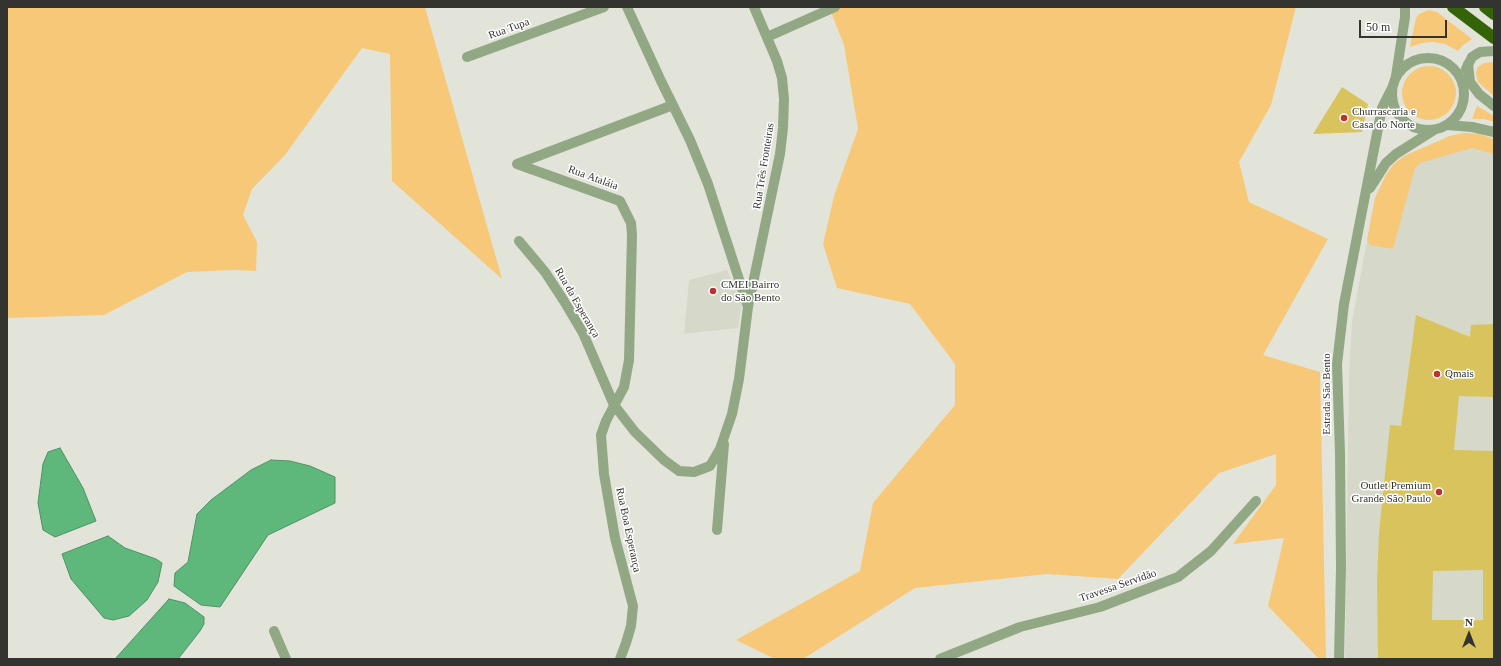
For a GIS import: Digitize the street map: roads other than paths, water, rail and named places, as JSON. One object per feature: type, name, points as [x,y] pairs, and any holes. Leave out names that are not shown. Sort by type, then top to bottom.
[{"type":"highway","points":[[1453,7],[1494,38]]},
{"type":"highway","points":[[1485,7],[1494,14]]},
{"type":"street","name":"Rua Tupa","points":[[468,57],[604,7]]},
{"type":"street","name":"Rua Três Fronteiras","points":[[628,7],[690,140],[708,184],[748,307]]},
{"type":"street","name":"Rua Três Fronteiras","points":[[614,405],[635,432],[650,448],[679,471],[694,472],[710,466],[720,449],[732,414],[739,380],[748,307],[774,182],[783,128],[784,98],[782,78],[777,61],[754,7]]},
{"type":"street","points":[[767,37],[836,7]]},
{"type":"street","points":[[1405,7],[1405,17],[1396,77],[1392,88],[1392,100],[1395,111],[1402,120],[1412,127],[1424,130],[1435,129],[1447,125],[1472,127],[1494,132]]},
{"type":"street","points":[[1462,82],[1472,57],[1480,52],[1494,51]]},
{"type":"street","points":[[1396,77],[1403,68],[1413,61],[1424,58],[1436,59],[1447,64],[1456,72],[1462,82],[1464,94],[1462,106],[1456,117],[1447,125]]},
{"type":"street","points":[[1468,64],[1470,82],[1479,94],[1494,106]]},
{"type":"street","name":"Estrada São Bento","points":[[1339,659],[1341,568],[1340,453],[1336,364],[1344,304],[1382,108],[1392,88]]},
{"type":"street","name":"Rua Ataláia","points":[[614,405],[624,387],[629,360],[631,223],[620,201],[517,164],[673,105]]},
{"type":"street","points":[[1366,195],[1386,163],[1396,154],[1435,129]]},
{"type":"street","name":"Rua da Esperança","points":[[519,241],[545,272],[583,332],[614,405]]},
{"type":"street","name":"Rua Boa Esperança","points":[[614,405],[601,435],[604,474],[615,538],[633,606],[631,626],[620,659]]},
{"type":"street","points":[[717,530],[725,435]]},
{"type":"street","name":"Travessa Servidão","points":[[940,659],[1020,627],[1100,607],[1178,577],[1211,551],[1256,501]]},
{"type":"street","points":[[274,631],[286,659]]},
{"type":"place","name":"Churrascaria e Casa do Norte","points":[[1344,118]]},
{"type":"place","name":"CMEI Bairro do São Bento","points":[[713,291]]},
{"type":"place","name":"Qmais","points":[[1437,374]]},
{"type":"place","name":"Outlet Premium Grande São Paulo","points":[[1439,492]]}]
